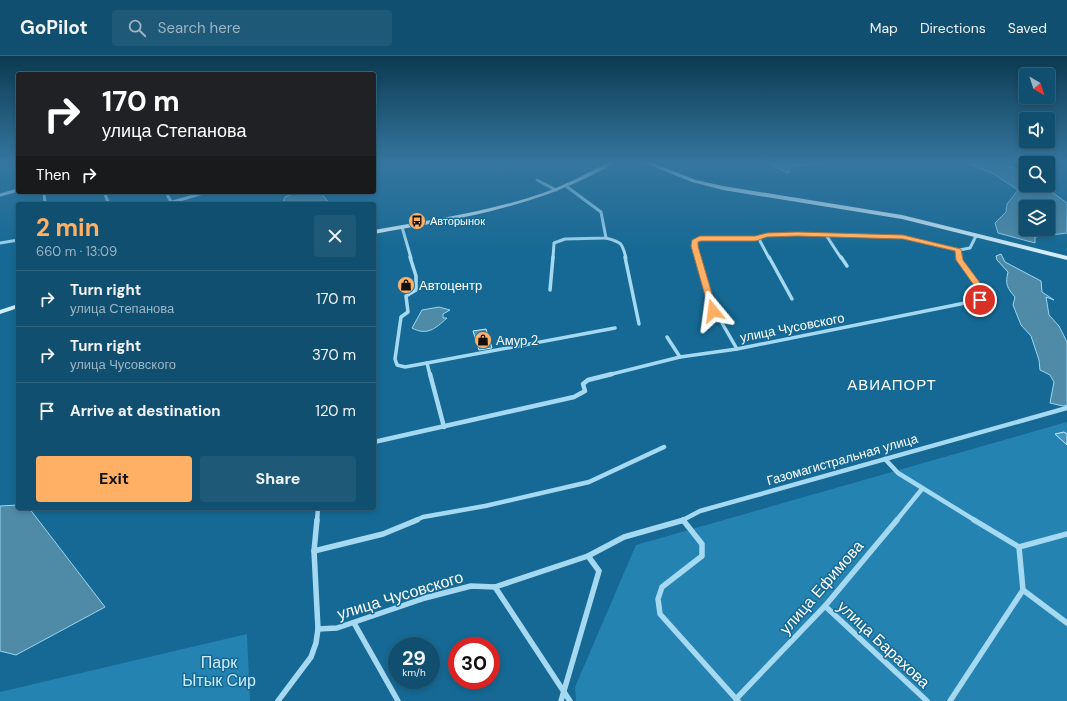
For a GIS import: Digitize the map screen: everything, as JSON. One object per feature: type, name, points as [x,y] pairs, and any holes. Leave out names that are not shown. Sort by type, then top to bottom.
[{"type":"main road","points":[[376,232],[492,210],[549,192]]},
{"type":"main road","points":[[748,192],[883,214],[1067,258]]},
{"type":"main road","points":[[0,312],[16,307]]},
{"type":"street","points":[[0,195],[10,192]]},
{"type":"street","points":[[575,192],[601,212],[606,238]]},
{"type":"street","points":[[167,194],[171,202],[200,194]]},
{"type":"street","points":[[402,227],[416,276],[416,290],[406,296],[408,312],[401,317],[395,359],[397,365],[405,367],[615,328]]},
{"type":"street","points":[[713,311],[694,241],[700,238],[756,238],[760,236],[826,235],[903,237],[959,250],[970,248],[976,236]]},
{"type":"street","points":[[826,235],[847,266]]},
{"type":"street","points":[[760,236],[792,299]]},
{"type":"street","points":[[550,290],[554,243],[565,239],[606,238],[619,241],[623,245],[639,324]]},
{"type":"street","points":[[0,243],[16,240]]},
{"type":"street","name":"улица Чусовского","points":[[376,442],[574,397],[585,391],[583,384],[588,380],[680,357],[737,349],[980,300],[986,295],[960,260],[959,250]]},
{"type":"street","points":[[722,324],[737,349]]},
{"type":"street","points":[[666,337],[680,357]]},
{"type":"street","points":[[427,363],[444,427]]},
{"type":"street","name":"Газомагистральная улица","points":[[624,537],[683,520],[700,511],[1067,408]]},
{"type":"street","points":[[314,551],[382,534],[423,517],[486,506],[589,482],[664,447]]},
{"type":"street","points":[[884,459],[898,473],[1019,547],[1067,534]]},
{"type":"street","name":"улица Ефимова","points":[[737,700],[825,606],[922,488]]},
{"type":"street","points":[[278,701],[311,657],[318,629],[314,551],[318,510]]},
{"type":"street","points":[[683,520],[702,544],[702,556],[662,587],[658,599],[660,614],[737,700]]},
{"type":"street","name":"улица Чусовского","points":[[318,629],[337,628],[425,598],[471,586],[495,587],[588,556],[624,537]]},
{"type":"street","points":[[950,701],[1023,590],[1019,547]]},
{"type":"street","points":[[561,701],[599,571],[588,556]]},
{"type":"street","points":[[495,587],[570,701]]},
{"type":"street","points":[[1023,590],[1067,623]]},
{"type":"street","name":"улица Барахова","points":[[825,606],[927,701]]},
{"type":"street","points":[[354,623],[398,701]]},
{"type":"green space","points":[[1067,422],[1067,701],[576,701],[575,687],[636,545]]},
{"type":"green space","name":"Парк Ытык Сир","points":[[247,634],[250,701],[0,701],[0,692]]},
{"type":"shaded area","points":[[1016,192],[1052,192],[1067,203],[1067,233],[1055,234],[1055,200],[1019,200],[1019,236],[1043,236],[1035,237],[1035,243],[998,233],[995,223],[1006,212],[1007,204]]},
{"type":"shaded area","points":[[292,194],[322,194],[328,202],[283,202],[285,197]]},
{"type":"shaded area","points":[[1001,254],[1005,262],[1041,281],[1042,292],[1054,300],[1046,297],[1049,315],[1059,326],[1067,342],[1067,405],[1063,406],[1050,403],[1054,382],[1050,375],[1040,370],[1039,360],[1031,336],[1021,325],[1013,305],[1015,297],[1007,286],[1008,272],[997,260],[996,256]]},
{"type":"shaded area","points":[[439,307],[450,310],[443,314],[443,318],[447,318],[439,325],[427,331],[412,328],[422,310]]},
{"type":"shaded area","points":[[16,505],[16,510],[31,510],[105,607],[16,655],[0,651],[0,506]]},
{"type":"building","name":"Амур 2","points":[[486,329],[492,348],[479,350],[473,331]]},
{"type":"building","points":[[1064,432],[1067,434],[1067,445],[1055,434]]},
{"type":"place","name":"Авторынок","points":[[417,221]]},
{"type":"place","name":"Автоцентр","points":[[406,285]]},
{"type":"place","name":"Амур 2","points":[[483,340]]},
{"type":"district","name":"АВИАПОРТ","points":[[892,385]]},
{"type":"route","points":[[713,311],[694,246],[694,241],[700,238],[756,238],[767,235],[797,234],[903,237],[944,245],[959,250],[958,255],[960,260],[986,295],[980,300]]}]
